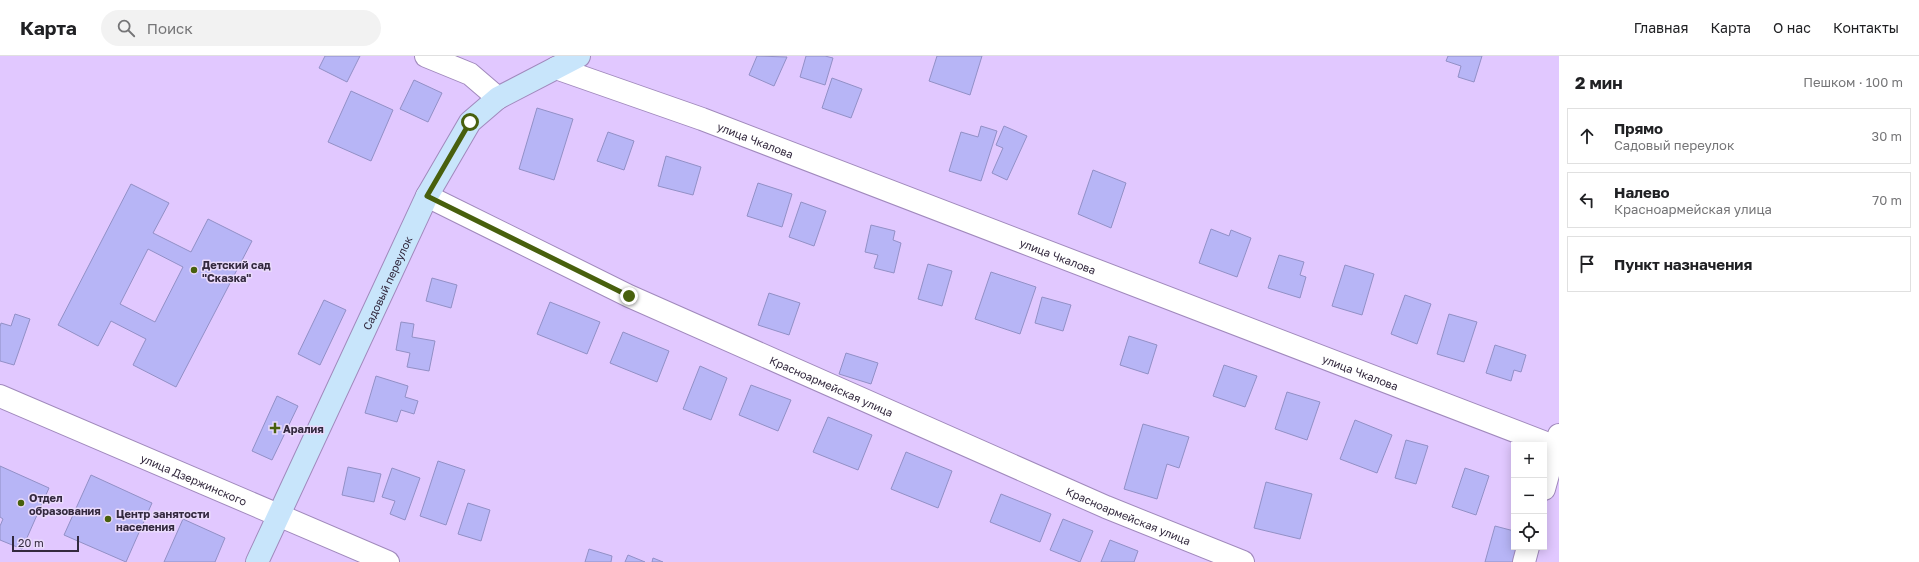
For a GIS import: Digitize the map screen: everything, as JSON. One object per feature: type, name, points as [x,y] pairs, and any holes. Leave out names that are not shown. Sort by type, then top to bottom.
[{"type":"street","points":[[426,56],[470,74],[498,98]]},
{"type":"street","name":"Садовый переулок","points":[[257,562],[427,196],[470,122],[498,98],[579,56]]},
{"type":"street","name":"улица Чкалова","points":[[556,68],[709,122],[1558,443]]},
{"type":"street","name":"Красноармейская улица","points":[[427,196],[629,296],[1106,507],[1243,562]]},
{"type":"street","name":"улица Дзержинского","points":[[0,396],[388,562]]},
{"type":"street","points":[[1547,479],[1558,443]]},
{"type":"street","points":[[1524,562],[1527,550]]},
{"type":"building","points":[[325,56],[360,56],[347,82],[319,68]]},
{"type":"building","points":[[757,56],[787,57],[774,86],[749,75]]},
{"type":"building","points":[[806,56],[825,56],[833,58],[825,85],[800,77]]},
{"type":"building","points":[[937,56],[982,56],[970,95],[929,81]]},
{"type":"building","points":[[1448,56],[1482,56],[1474,82],[1458,77],[1461,66],[1446,61]]},
{"type":"building","points":[[832,78],[862,89],[851,118],[822,108]]},
{"type":"building","points":[[414,80],[442,93],[428,122],[400,109]]},
{"type":"building","points":[[351,91],[393,110],[371,161],[328,142]]},
{"type":"building","points":[[537,108],[573,119],[554,180],[519,169]]},
{"type":"building","points":[[981,126],[997,131],[981,181],[949,171],[961,132],[978,137]]},
{"type":"building","points":[[1004,126],[1027,136],[1007,180],[992,173],[1003,148],[996,145]]},
{"type":"building","points":[[608,132],[634,141],[624,170],[597,161]]},
{"type":"building","points":[[666,156],[701,167],[693,195],[658,186]]},
{"type":"building","points":[[1093,170],[1126,183],[1111,228],[1078,214]]},
{"type":"building","points":[[758,183],[792,194],[782,227],[747,216]]},
{"type":"building","points":[[131,184],[169,203],[153,233],[191,252],[208,219],[252,241],[176,387],[133,365],[146,339],[111,321],[98,346],[58,325]],"holes":[[[148,249],[183,267],[155,322],[120,304]]]},
{"type":"building","points":[[801,202],[826,211],[814,246],[789,237]]},
{"type":"building","points":[[871,225],[895,231],[893,240],[901,243],[894,273],[874,268],[878,255],[865,252]]},
{"type":"building","points":[[1211,229],[1229,236],[1231,230],[1251,238],[1237,277],[1199,263]]},
{"type":"building","points":[[1279,255],[1304,262],[1300,275],[1306,277],[1300,298],[1268,288]]},
{"type":"building","points":[[928,264],[952,271],[942,306],[918,299]]},
{"type":"building","points":[[1345,265],[1374,274],[1362,315],[1332,306]]},
{"type":"building","points":[[991,272],[1036,287],[1020,334],[975,319]]},
{"type":"building","points":[[432,278],[457,285],[451,308],[426,301]]},
{"type":"building","points":[[769,293],[800,303],[789,335],[758,325]]},
{"type":"building","points":[[1405,295],[1431,304],[1417,344],[1391,334]]},
{"type":"building","points":[[1042,297],[1071,305],[1063,331],[1035,323]]},
{"type":"building","points":[[324,300],[346,310],[320,365],[298,354]]},
{"type":"building","points":[[550,302],[600,322],[587,354],[537,334]]},
{"type":"building","points":[[15,314],[30,319],[14,365],[0,361],[0,327],[1,323],[11,326]]},
{"type":"building","points":[[1449,314],[1477,322],[1464,362],[1437,354]]},
{"type":"building","points":[[401,322],[414,324],[412,337],[435,341],[429,371],[407,367],[410,353],[396,350]]},
{"type":"building","points":[[623,332],[669,351],[657,382],[610,363]]},
{"type":"building","points":[[1129,336],[1157,345],[1148,374],[1120,365]]},
{"type":"building","points":[[1495,345],[1526,355],[1521,372],[1514,370],[1511,381],[1486,373]]},
{"type":"building","points":[[846,353],[878,363],[871,384],[839,374]]},
{"type":"building","points":[[1224,365],[1257,376],[1245,407],[1213,396]]},
{"type":"building","points":[[700,366],[727,378],[711,420],[683,409]]},
{"type":"building","points":[[376,376],[408,386],[405,397],[418,401],[414,414],[401,410],[397,422],[365,413]]},
{"type":"building","points":[[751,385],[791,400],[778,431],[739,415]]},
{"type":"building","points":[[1287,392],[1320,402],[1307,440],[1275,429]]},
{"type":"building","name":"Аралия","points":[[277,396],[298,406],[272,460],[252,451]]},
{"type":"building","points":[[828,417],[872,435],[858,470],[813,452]]},
{"type":"building","points":[[1355,420],[1392,435],[1377,473],[1340,459]]},
{"type":"building","points":[[1143,424],[1189,437],[1179,468],[1167,464],[1157,499],[1124,489]]},
{"type":"building","points":[[1406,440],[1428,446],[1416,484],[1395,478]]},
{"type":"building","points":[[906,452],[952,471],[938,508],[891,489]]},
{"type":"building","points":[[438,461],[465,470],[446,525],[420,516]]},
{"type":"building","name":"Отдел образования","points":[[0,466],[49,488],[22,549],[0,540],[0,526],[3,519],[0,517]]},
{"type":"building","points":[[348,467],[381,474],[374,502],[342,495]]},
{"type":"building","points":[[392,468],[420,478],[405,520],[390,514],[395,501],[382,497]]},
{"type":"building","points":[[1465,468],[1489,476],[1476,515],[1452,507]]},
{"type":"building","name":"Центр занятости населения","points":[[91,475],[152,503],[126,562],[64,535]]},
{"type":"building","points":[[1266,482],[1312,494],[1300,539],[1254,528]]},
{"type":"building","points":[[1001,494],[1051,514],[1040,542],[990,522]]},
{"type":"building","points":[[468,503],[490,510],[481,541],[458,534]]},
{"type":"building","points":[[183,519],[225,538],[215,562],[164,562]]},
{"type":"building","points":[[1063,519],[1093,531],[1080,562],[1050,550]]},
{"type":"building","points":[[1495,526],[1511,530],[1511,550],[1518,550],[1516,562],[1485,562]]},
{"type":"building","points":[[1110,540],[1138,551],[1134,562],[1101,562]]},
{"type":"building","points":[[589,549],[612,556],[611,562],[585,562]]},
{"type":"building","points":[[628,555],[645,562],[625,562]]},
{"type":"building","points":[[653,558],[663,562],[652,562]]},
{"type":"place","name":"Детский сад \"Сказка\"","points":[[194,270]]},
{"type":"place","name":"Аралия","points":[[275,428]]},
{"type":"place","name":"Отдел образования","points":[[21,503]]},
{"type":"place","name":"Центр занятости населения","points":[[108,519]]},
{"type":"route","points":[[470,122],[427,196],[629,296]]}]
